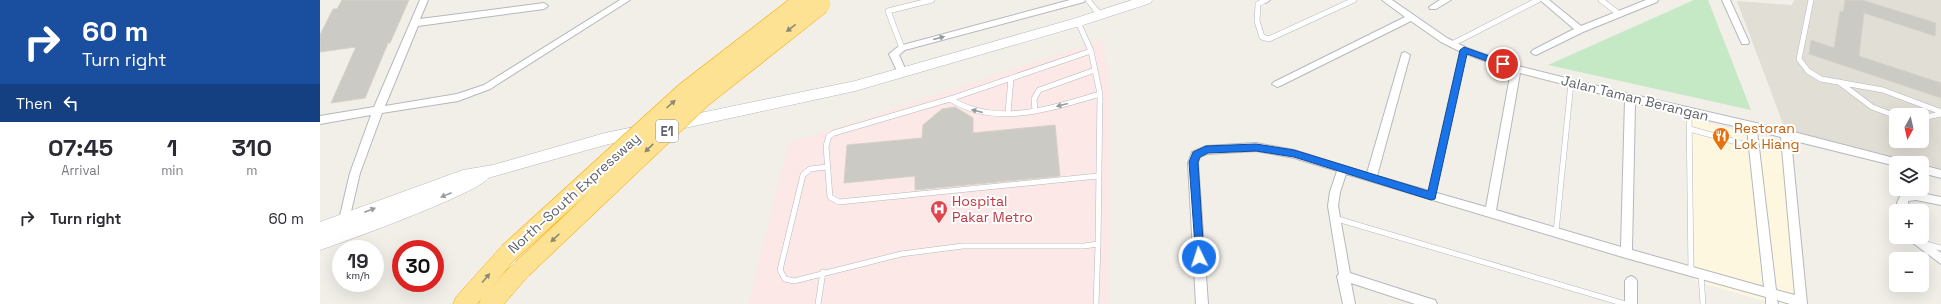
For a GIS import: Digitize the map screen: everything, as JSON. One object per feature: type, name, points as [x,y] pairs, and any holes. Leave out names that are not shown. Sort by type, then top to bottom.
[{"type":"highway","name":"North–South Expressway","points":[[464,304],[508,253],[685,92],[818,1]]},
{"type":"highway","name":"North–South Expressway","points":[[490,304],[522,269],[701,99],[818,1]]},
{"type":"main road","points":[[320,229],[463,176],[493,171],[605,139],[805,98],[902,73],[1078,22],[1146,0]]},
{"type":"main road","points":[[320,243],[454,192],[493,171]]},
{"type":"street","points":[[344,220],[355,173],[378,110],[424,0]]},
{"type":"street","points":[[902,73],[894,54],[902,48],[1081,0]]},
{"type":"street","name":"Jalan Taman Berangan","points":[[1386,0],[1410,18],[1452,44],[1464,50],[1516,69],[1630,98],[1786,134],[1889,161]]},
{"type":"street","points":[[1433,7],[1447,0]]},
{"type":"street","points":[[1544,0],[1580,30]]},
{"type":"street","points":[[1536,52],[1580,30],[1654,0]]},
{"type":"street","points":[[1726,0],[1745,42]]},
{"type":"street","points":[[320,120],[458,97],[486,86],[622,1]]},
{"type":"street","points":[[415,23],[544,6]]},
{"type":"street","points":[[1277,84],[1410,18]]},
{"type":"street","points":[[1371,178],[1405,55]]},
{"type":"street","points":[[1490,213],[1516,69]]},
{"type":"street","points":[[1626,254],[1630,98]]},
{"type":"street","points":[[1752,126],[1771,299]]},
{"type":"street","points":[[1202,304],[1193,162],[1196,155],[1206,150],[1256,147],[1294,154],[1342,170],[1701,275],[1771,299],[1801,303],[1786,134]]},
{"type":"street","points":[[1342,170],[1334,192],[1333,218],[1349,304]]},
{"type":"street","points":[[1929,171],[1941,174]]},
{"type":"street","points":[[1902,204],[1905,197],[1916,196],[1941,201]]},
{"type":"street","points":[[1921,244],[1941,259]]},
{"type":"street","points":[[1343,276],[1414,301],[1431,304]]},
{"type":"street","points":[[1631,281],[1631,304]]},
{"type":"lane","points":[[902,48],[888,11],[932,0]]},
{"type":"lane","points":[[1088,0],[1100,15]]},
{"type":"lane","points":[[1266,0],[1258,4],[1256,13],[1259,30],[1262,37],[1269,40],[1354,0]]},
{"type":"lane","points":[[1452,44],[1538,0]]},
{"type":"lane","points":[[1601,0],[1619,14]]},
{"type":"lane","points":[[1811,0],[1798,59],[1801,66],[1808,72],[1821,79],[1872,87],[1917,101],[1941,113]]},
{"type":"lane","points":[[1078,22],[1091,51],[1100,94],[1096,304]]},
{"type":"lane","points":[[1431,196],[1464,50]]},
{"type":"lane","points":[[1091,51],[950,99],[834,133],[827,140],[827,167],[830,197],[839,202],[1098,176]]},
{"type":"lane","points":[[1035,111],[1034,99],[1039,90],[1095,70]]},
{"type":"lane","points":[[1008,113],[1011,78]]},
{"type":"lane","points":[[1838,82],[1872,107],[1889,113]]},
{"type":"lane","points":[[1556,232],[1571,83]]},
{"type":"lane","points":[[950,99],[976,112],[1008,113],[1035,111],[1100,94]]},
{"type":"lane","points":[[1689,112],[1691,272]]},
{"type":"lane","points":[[1929,116],[1941,113]]},
{"type":"lane","points":[[1690,129],[1754,147]]},
{"type":"lane","points":[[827,167],[810,169],[803,175],[780,270],[785,279],[794,281],[823,272],[901,254],[963,246],[1084,246],[1098,244]]},
{"type":"lane","points":[[1333,218],[1625,304]]},
{"type":"lane","points":[[1928,244],[1941,248]]},
{"type":"lane","points":[[818,304],[823,272]]},
{"type":"lane","points":[[1701,275],[1703,304]]},
{"type":"shaded area","points":[[1794,0],[1941,0],[1941,169],[1929,166],[1929,156],[1890,156],[1785,129],[1737,1],[1792,5]]},
{"type":"shaded area","name":"Hospital Pakar Metro","points":[[1104,39],[1110,103],[1108,304],[749,304],[789,143]]},
{"type":"shaded area","points":[[1691,119],[1786,142],[1798,304],[1775,304],[1695,281]]},
{"type":"green space","points":[[1694,0],[1708,0],[1751,110],[1548,65]]},
{"type":"building","points":[[342,0],[409,0],[390,43],[388,43],[365,98],[331,103],[356,47],[320,52],[320,35],[333,9],[337,9]]},
{"type":"building","points":[[1845,0],[1862,0],[1936,23],[1935,36],[1864,13],[1859,56],[1941,83],[1941,98],[1809,54],[1811,40],[1834,48],[1840,11],[1843,12]]},
{"type":"building","points":[[955,107],[973,118],[973,133],[1055,125],[1060,176],[915,190],[915,176],[844,183],[847,145],[922,138],[923,125],[942,109]]},
{"type":"place","name":"Restoran Lok Hiang","points":[[1721,151]]},
{"type":"place","name":"Hospital Pakar Metro","points":[[939,224]]},
{"type":"route","points":[[1199,257],[1193,162],[1196,155],[1206,150],[1256,147],[1294,154],[1342,170],[1431,196],[1464,50],[1503,64]]}]
